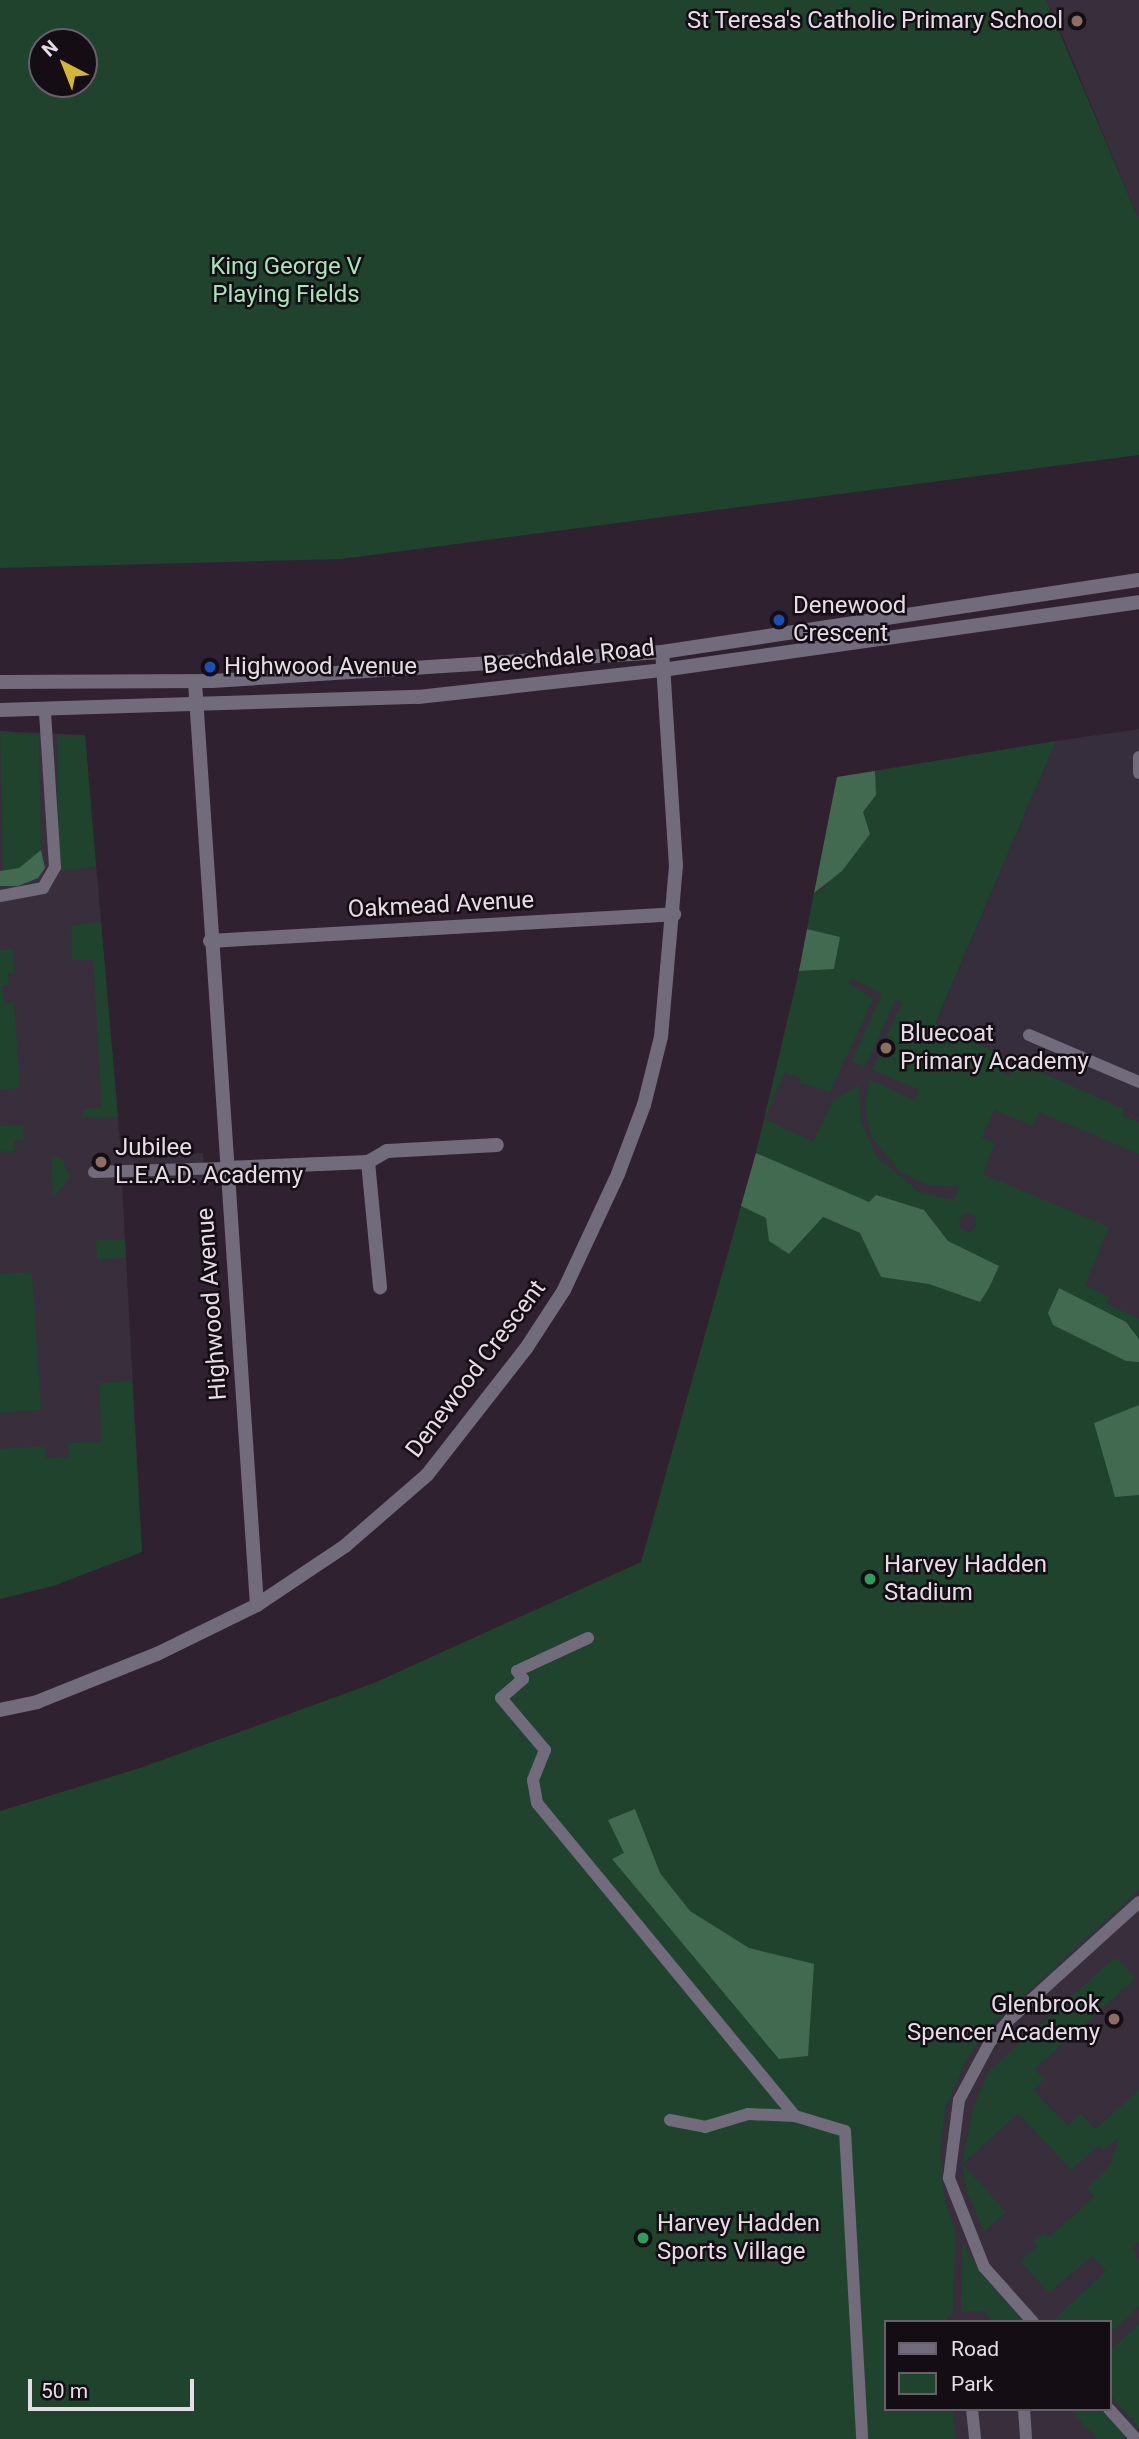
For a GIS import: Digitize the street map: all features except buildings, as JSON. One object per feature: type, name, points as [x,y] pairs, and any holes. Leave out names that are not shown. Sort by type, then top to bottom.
[{"type":"street","name":"Beechdale Road","points":[[0,682],[195,682],[662,652],[1139,580]]},
{"type":"street","name":"Beechdale Road","points":[[0,710],[45,712],[418,697],[662,670],[1139,602]]},
{"type":"street","name":"Denewood Crescent","points":[[0,1710],[37,1702],[109,1675],[257,1605],[345,1546],[427,1475],[527,1347],[564,1290],[618,1174],[644,1105],[661,1037],[674,914],[674,803],[662,652]]},
{"type":"street","name":"Highwood Avenue","points":[[195,682],[209,941],[257,1605]]},
{"type":"street","name":"Oakmead Avenue","points":[[209,941],[674,914]]},
{"type":"street","points":[[225,1168],[368,1162],[387,1151],[496,1145]]},
{"type":"street","points":[[368,1162],[380,1287]]},
{"type":"lane","points":[[0,897],[43,888],[54,867],[45,712]]},
{"type":"lane","points":[[1139,757],[1139,773]]},
{"type":"lane","points":[[1029,1035],[1139,1082]]},
{"type":"lane","points":[[94,1172],[225,1168]]},
{"type":"lane","points":[[588,1638],[517,1671],[523,1679],[501,1698],[545,1750],[535,1769],[537,1803],[795,2116]]},
{"type":"lane","points":[[1031,2320],[985,2267],[949,2178],[959,2100],[989,2042],[1010,2019],[1139,1902]]},
{"type":"lane","points":[[670,2120],[705,2127],[748,2115],[795,2116],[845,2131],[862,2439]]},
{"type":"lane","points":[[972,2411],[975,2439]]},
{"type":"lane","points":[[1024,2411],[1026,2439]]},
{"type":"lane","points":[[1111,2411],[1136,2439]]},
{"type":"shaded area","points":[[1046,0],[1139,0],[1139,220],[1065,42]]},
{"type":"shaded area","points":[[1139,729],[1139,1116],[935,1025],[1056,741]]},
{"type":"shaded area","name":"Jubilee L.E.A.D. Academy","points":[[0,731],[85,735],[121,1155],[203,1153],[204,1181],[122,1184],[142,1552],[53,1586],[0,1599]]},
{"type":"shaded area","name":"Bluecoat Primary Academy","points":[[1056,741],[935,1025],[1139,1116],[1139,1352],[747,1185],[786,1039],[837,777]]},
{"type":"shaded area","points":[[1139,1871],[1139,2439],[948,2439],[946,2411],[1111,2411],[1111,2320],[940,2320],[928,2140],[943,2052]]},
{"type":"green space","name":"King George V Playing Fields","points":[[0,0],[1046,0],[1139,220],[1139,455],[341,559],[0,568]]},
{"type":"green space","points":[[0,731],[39,735],[41,850],[19,868],[3,872]]},
{"type":"green space","points":[[85,735],[96,867],[59,871],[57,736]]},
{"type":"green space","points":[[1056,741],[935,1024],[1007,1057],[1002,1073],[1009,1075],[1016,1061],[1124,1109],[1123,1117],[1139,1122],[1139,1154],[1039,1112],[1033,1126],[994,1110],[982,1137],[995,1143],[983,1174],[1109,1227],[1085,1285],[1110,1297],[1107,1304],[1139,1318],[1139,1339],[1125,1322],[1139,1352],[1139,1890],[994,2023],[967,2058],[945,2109],[940,2155],[944,2197],[955,2231],[953,2311],[946,2320],[884,2320],[884,2411],[953,2411],[955,2439],[0,2439],[0,1811],[143,1767],[374,1683],[641,1562],[747,1185],[989,1288],[998,1266],[948,1241],[924,1210],[869,1203],[756,1153],[799,971],[834,969],[839,937],[807,929],[814,893],[825,887],[863,812],[876,795],[875,771]],"holes":[[[851,978],[882,994],[852,1061],[865,1067],[895,1000],[902,1002],[872,1070],[920,1090],[914,1100],[869,1079],[865,1108],[871,1136],[900,1172],[928,1185],[959,1187],[953,1200],[918,1191],[877,1157],[861,1122],[859,1085],[834,1099],[813,1142],[765,1119],[785,1072],[801,1079],[800,1083],[830,1092],[873,999],[849,984]],[[967,1213],[976,1216],[976,1226],[969,1232],[961,1229],[959,1220]]]},
{"type":"green space","points":[[875,771],[876,795],[863,812],[870,834],[842,871],[814,893],[837,777]]},
{"type":"green space","points":[[41,850],[45,868],[38,878],[18,886],[0,886],[0,871],[19,868]]},
{"type":"green space","points":[[101,922],[118,1117],[83,1118],[83,1109],[102,1107],[93,960],[72,960],[71,925]]},
{"type":"green space","points":[[807,929],[840,937],[834,969],[799,971]]},
{"type":"green space","points":[[13,949],[15,973],[8,974],[9,985],[2,986],[4,1003],[14,1002],[20,1088],[0,1090],[0,950]]},
{"type":"green space","points":[[23,1125],[24,1140],[14,1141],[15,1151],[0,1152],[0,1126]]},
{"type":"green space","points":[[756,1153],[869,1202],[876,1195],[924,1210],[948,1241],[999,1266],[989,1288],[980,1302],[929,1284],[881,1277],[860,1233],[823,1217],[789,1254],[769,1241],[766,1218],[741,1206]]},
{"type":"green space","points":[[51,1156],[63,1160],[70,1178],[53,1198]]},
{"type":"green space","points":[[125,1239],[126,1258],[97,1259],[96,1241]]},
{"type":"green space","points":[[32,1272],[41,1410],[0,1413],[0,1274]]},
{"type":"green space","points":[[1059,1288],[1126,1322],[1139,1339],[1139,1362],[1126,1361],[1053,1325],[1048,1313]]},
{"type":"green space","points":[[132,1381],[142,1552],[53,1586],[0,1599],[0,1449],[45,1446],[45,1458],[69,1457],[68,1443],[102,1442],[99,1383]]},
{"type":"green space","points":[[1139,1405],[1139,1495],[1115,1497],[1094,1423]]},
{"type":"green space","points":[[635,1809],[660,1873],[690,1911],[749,1948],[814,1964],[808,2056],[779,2059],[612,1859],[624,1853],[608,1820]]},
{"type":"green space","points":[[1115,1957],[1136,1978],[1035,2069],[1044,2079],[1033,2090],[1068,2126],[1081,2113],[1095,2129],[1139,2090],[1139,2242],[1133,2248],[1139,2262],[1139,2307],[1111,2332],[1111,2320],[1053,2320],[1106,2271],[1092,2256],[1049,2293],[1020,2261],[1037,2247],[1033,2242],[1044,2233],[1049,2237],[1094,2197],[1087,2188],[1109,2167],[1119,2137],[1102,2151],[1099,2145],[1071,2170],[1018,2113],[963,2164],[1006,2212],[984,2232],[966,2189],[962,2164],[973,2108],[988,2072]]},
{"type":"green space","points":[[962,2242],[984,2277],[1022,2320],[991,2320],[984,2311],[961,2312]]},
{"type":"green space","points":[[1139,2324],[1139,2428],[1111,2396],[1111,2349]]},
{"type":"green space","points":[[1072,2411],[1103,2411],[1128,2439],[1097,2439]]},
{"type":"place","name":"St Teresa's Catholic Primary School","points":[[1077,21]]},
{"type":"place","name":"Denewood Crescent","points":[[779,620]]},
{"type":"place","name":"Highwood Avenue","points":[[210,667]]},
{"type":"place","name":"Bluecoat Primary Academy","points":[[886,1048]]},
{"type":"place","name":"Jubilee L.E.A.D. Academy","points":[[101,1162]]},
{"type":"place","name":"Harvey Hadden Stadium","points":[[870,1579]]},
{"type":"place","name":"Glenbrook Spencer Academy","points":[[1114,2019]]},
{"type":"place","name":"Harvey Hadden Sports Village","points":[[643,2238]]}]
